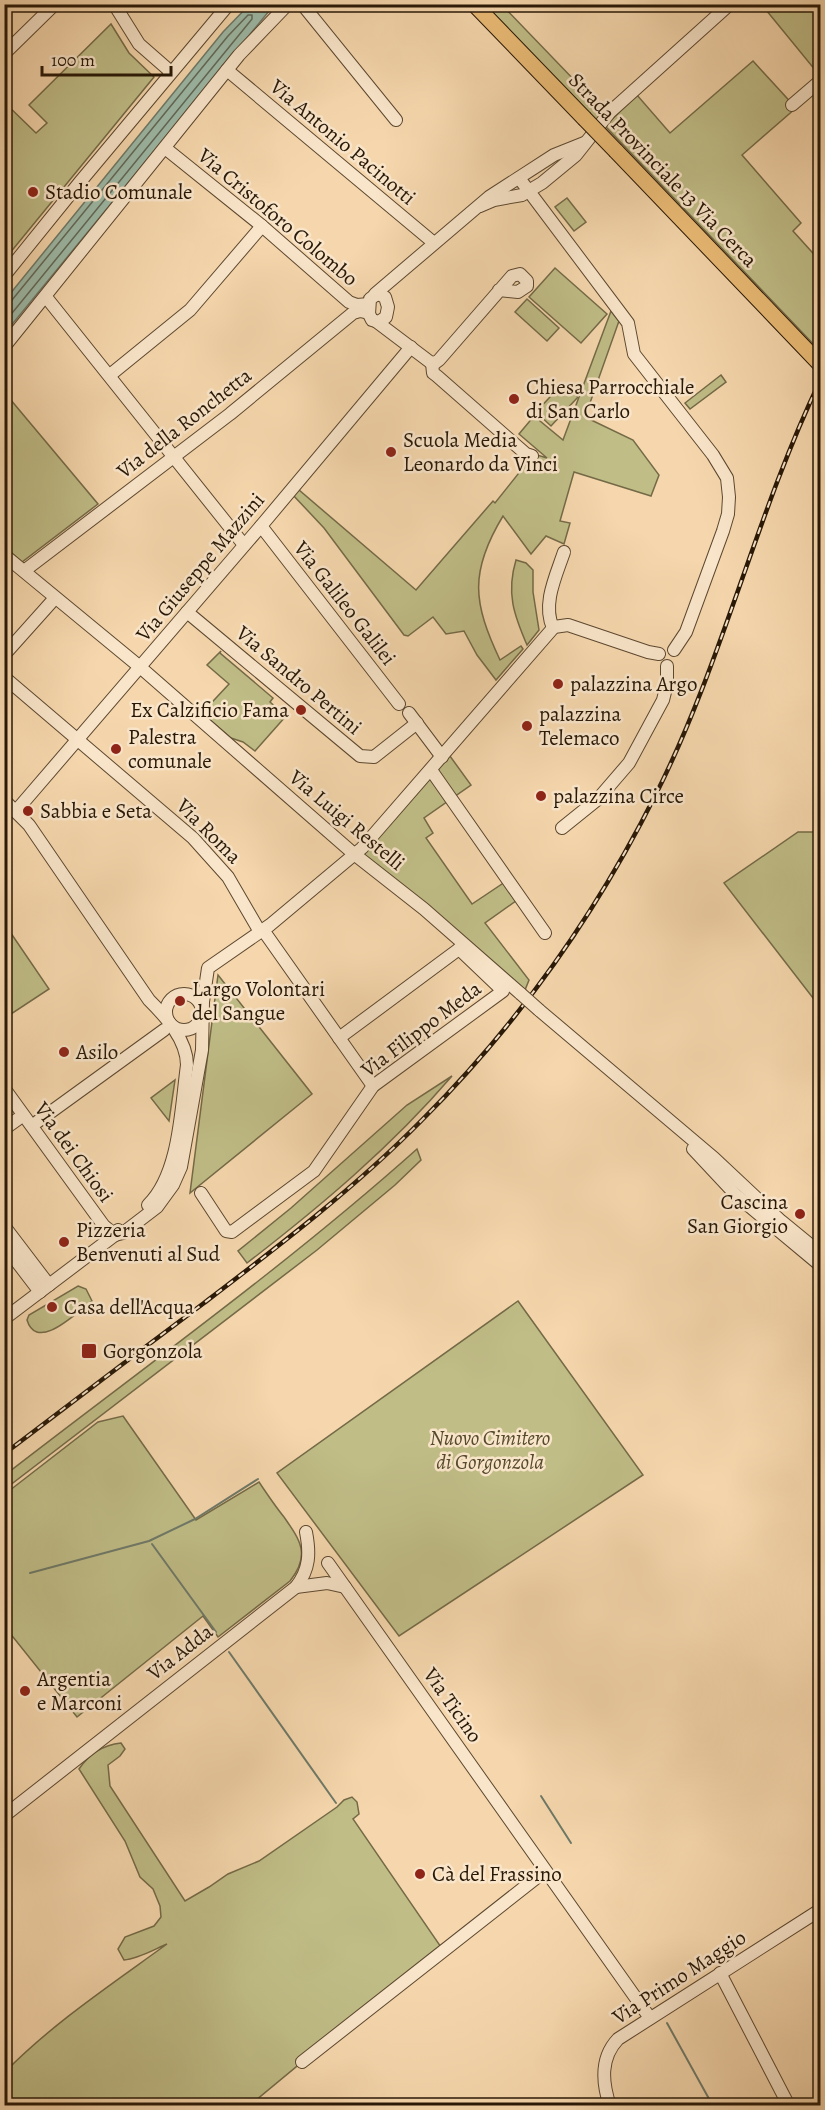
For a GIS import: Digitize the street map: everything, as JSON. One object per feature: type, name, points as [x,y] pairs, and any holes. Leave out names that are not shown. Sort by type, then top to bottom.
[{"type":"main road","name":"Strada Provinciale 13 Via Cerca","points":[[474,4],[820,364]]},
{"type":"street","points":[[8,50],[55,4]]},
{"type":"street","points":[[114,4],[139,45],[171,72]]},
{"type":"street","points":[[4,276],[229,4]]},
{"type":"street","points":[[4,347],[227,70],[288,4]]},
{"type":"street","points":[[302,4],[396,120]]},
{"type":"street","points":[[589,140],[610,112],[730,4]]},
{"type":"street","name":"Via Antonio Pacinotti","points":[[227,70],[434,243]]},
{"type":"street","points":[[792,105],[820,81]]},
{"type":"street","name":"Via della Ronchetta","points":[[24,571],[230,414],[353,313],[377,307],[393,280],[489,197],[554,155],[589,140]]},
{"type":"street","name":"Via della Ronchetta","points":[[480,206],[501,198],[529,192],[570,160],[589,140]]},
{"type":"street","name":"Via Cristoforo Colombo","points":[[165,148],[262,226],[349,302],[377,307],[398,336],[432,363],[436,376],[531,456]]},
{"type":"street","points":[[519,178],[628,323],[634,354],[713,455],[727,478],[728,514],[723,531],[686,632],[674,650],[676,660],[672,665],[667,666]]},
{"type":"street","points":[[501,198],[529,203],[540,208]]},
{"type":"street","points":[[110,375],[190,310],[262,226]]},
{"type":"street","points":[[432,363],[439,360],[499,290]]},
{"type":"street","points":[[46,297],[244,545]]},
{"type":"street","name":"Via Giuseppe Mazzini","points":[[16,811],[188,612],[411,347]]},
{"type":"street","name":"Via Galileo Galilei","points":[[261,526],[399,704]]},
{"type":"street","points":[[553,628],[549,620],[548,606],[564,552]]},
{"type":"street","name":"Via Luigi Restelli","points":[[4,555],[140,667],[354,854],[424,909],[714,1158],[781,1221],[820,1253]]},
{"type":"street","points":[[4,655],[55,598]]},
{"type":"street","name":"Via Sandro Pertini","points":[[188,612],[360,756],[374,757],[413,718],[442,757]]},
{"type":"street","points":[[115,1235],[123,1233],[157,1207],[170,1191],[179,1173],[184,1156],[204,1031],[203,1011],[207,971],[211,966],[262,931],[362,848],[553,628],[568,625],[659,654]]},
{"type":"street","points":[[659,654],[666,648],[674,650]]},
{"type":"street","points":[[659,654],[660,661],[667,666]]},
{"type":"street","points":[[562,828],[598,799],[629,763],[663,700],[667,684],[667,666]]},
{"type":"street","name":"Via Roma","points":[[4,677],[199,844],[231,882],[262,931],[374,1086]]},
{"type":"street","points":[[431,770],[545,933]]},
{"type":"street","points":[[4,800],[29,825],[166,1025],[179,1040],[186,1054],[187,1065],[172,1161],[156,1196],[115,1235],[8,1317]]},
{"type":"street","points":[[339,1038],[459,949],[443,936]]},
{"type":"street","name":"Via Filippo Meda","points":[[201,1193],[226,1231],[231,1233],[237,1231],[312,1173],[374,1086],[503,991],[459,949]]},
{"type":"street","points":[[180,994],[189,994],[195,996],[201,1003],[203,1011],[199,1022],[190,1029],[179,1029],[166,1025],[167,1005],[171,999],[180,994]]},
{"type":"street","points":[[37,1122],[166,1025]]},
{"type":"street","name":"Via dei Chiosi","points":[[4,1088],[104,1226],[115,1235]]},
{"type":"street","name":"Via Luigi Restelli","points":[[664,1116],[736,1195],[820,1265]]},
{"type":"street","points":[[4,1129],[18,1119]]},
{"type":"street","points":[[4,1226],[45,1288]]},
{"type":"street","points":[[4,1245],[45,1288]]},
{"type":"street","points":[[306,1532],[309,1556],[306,1573]]},
{"type":"street","points":[[306,1573],[316,1566],[328,1563]]},
{"type":"street","points":[[317,1583],[323,1576],[328,1563]]},
{"type":"street","name":"Via Ticino","points":[[328,1563],[650,2018]]},
{"type":"street","name":"Via Adda","points":[[4,1816],[296,1587],[306,1573]]},
{"type":"street","name":"Via Adda","points":[[296,1587],[317,1583],[330,1583],[345,1587]]},
{"type":"street","points":[[302,2062],[545,1871]]},
{"type":"street","name":"Via Primo Maggio","points":[[610,2106],[604,2081],[608,2052],[618,2039],[820,1910]]},
{"type":"street","points":[[720,1973],[789,2106]]},
{"type":"green space","points":[[482,5],[502,5],[604,111],[596,121]]},
{"type":"green space","points":[[762,5],[814,5],[820,23],[820,76]]},
{"type":"green space","points":[[111,24],[129,53],[154,77],[5,259],[5,103],[36,133],[47,123],[29,105]]},
{"type":"green space","points":[[753,61],[796,108],[742,155],[801,223],[793,231],[820,261],[820,351],[605,126],[637,95],[670,133]]},
{"type":"green space","points":[[567,198],[586,222],[574,231],[555,207]]},
{"type":"green space","points":[[555,268],[607,314],[581,343],[529,297]]},
{"type":"green space","points":[[527,299],[559,328],[547,341],[515,312]]},
{"type":"green space","points":[[611,311],[619,321],[585,417],[633,440],[659,475],[651,496],[574,472],[560,521],[570,523],[564,544],[546,536],[531,554],[503,516],[484,554],[480,571],[480,604],[484,621],[500,660],[521,646],[523,649],[496,680],[477,655],[464,631],[446,634],[433,617],[408,636],[404,635],[324,528],[293,495],[299,490],[416,590],[493,501],[495,503],[534,454],[547,458],[519,434],[534,416],[563,440]]},
{"type":"green space","points":[[721,375],[726,382],[690,409],[685,403]]},
{"type":"green space","points":[[563,383],[578,397],[551,426],[536,412]]},
{"type":"green space","points":[[5,393],[98,504],[22,562],[5,547]]},
{"type":"green space","points":[[516,560],[526,563],[533,570],[533,592],[539,630],[527,645],[513,604],[512,583]]},
{"type":"green space","points":[[221,651],[220,653],[273,698],[270,702],[286,716],[255,751],[243,742],[231,738],[202,713],[229,684],[207,665]]},
{"type":"green space","points":[[447,752],[471,785],[424,818],[433,833],[426,838],[472,904],[508,880],[520,898],[485,923],[529,980],[525,990],[355,853]]},
{"type":"green space","points":[[798,832],[820,832],[820,1007],[724,883]]},
{"type":"green space","points":[[4,923],[49,989],[5,1018],[4,1018]]},
{"type":"green space","points":[[218,975],[312,1094],[190,1193]]},
{"type":"green space","points":[[452,1076],[405,1127],[354,1175],[247,1263],[238,1251],[291,1208],[407,1105]]},
{"type":"green space","points":[[175,1080],[169,1121],[151,1098]]},
{"type":"green space","points":[[417,1149],[421,1160],[395,1185],[317,1250],[5,1489],[5,1475],[214,1316],[317,1234]]},
{"type":"green space","points":[[78,1286],[86,1289],[92,1301],[58,1327],[39,1332],[32,1329],[27,1320],[29,1315]]},
{"type":"green space","name":"Nuovo Cimitero di Gorgonzola","points":[[518,1301],[643,1475],[399,1636],[277,1473]]},
{"type":"green space","points":[[123,1416],[196,1520],[259,1482],[295,1533],[302,1555],[290,1581],[218,1637],[203,1616],[77,1717],[5,1627],[5,1494],[98,1422]]},
{"type":"green space","points":[[121,1743],[125,1749],[108,1765],[110,1786],[185,1901],[228,1874],[259,1861],[344,1800],[352,1797],[357,1802],[359,1814],[353,1819],[441,1947],[250,2105],[5,2106],[5,2072],[23,2054],[104,1989],[167,1944],[141,1956],[124,1960],[118,1949],[125,1937],[154,1926],[161,1917],[160,1906],[153,1889],[140,1877],[125,1841],[79,1769],[97,1751]]},
{"type":"water","points":[[250,4],[274,5],[5,333],[5,300],[223,32]]},
{"type":"waterway","points":[[30,1573],[149,1541],[195,1519],[258,1479]]},
{"type":"waterway","points":[[152,1544],[216,1632]]},
{"type":"waterway","points":[[229,1652],[336,1803]]},
{"type":"waterway","points":[[541,1796],[571,1843]]},
{"type":"waterway","points":[[667,2023],[713,2106]]},
{"type":"railway","points":[[4,1454],[289,1238],[344,1192],[397,1145],[457,1084],[522,1007],[581,925],[633,839],[680,744],[797,431],[820,381]]},
{"type":"place","name":"Stadio Comunale","points":[[33,192]]},
{"type":"place","name":"Chiesa Parrocchiale di San Carlo","points":[[514,399]]},
{"type":"place","name":"Scuola Media Leonardo da Vinci","points":[[391,452]]},
{"type":"place","name":"palazzina Argo","points":[[558,684]]},
{"type":"place","name":"Ex Calzificio Fama","points":[[301,710]]},
{"type":"place","name":"palazzina Telemaco","points":[[527,726]]},
{"type":"place","name":"Palestra comunale","points":[[116,749]]},
{"type":"place","name":"palazzina Circe","points":[[541,796]]},
{"type":"place","name":"Sabbia e Seta","points":[[28,811]]},
{"type":"place","name":"Largo Volontari del Sangue","points":[[180,1001]]},
{"type":"place","name":"Asilo","points":[[64,1052]]},
{"type":"place","name":"Cascina San Giorgio","points":[[800,1214]]},
{"type":"place","name":"Pizzeria Benvenuti al Sud","points":[[64,1242]]},
{"type":"place","name":"Casa dell'Acqua","points":[[52,1307]]},
{"type":"place","name":"Gorgonzola","points":[[89,1351]]},
{"type":"place","name":"Argentia e Marconi","points":[[25,1691]]},
{"type":"place","name":"Cà del Frassino","points":[[420,1874]]}]
